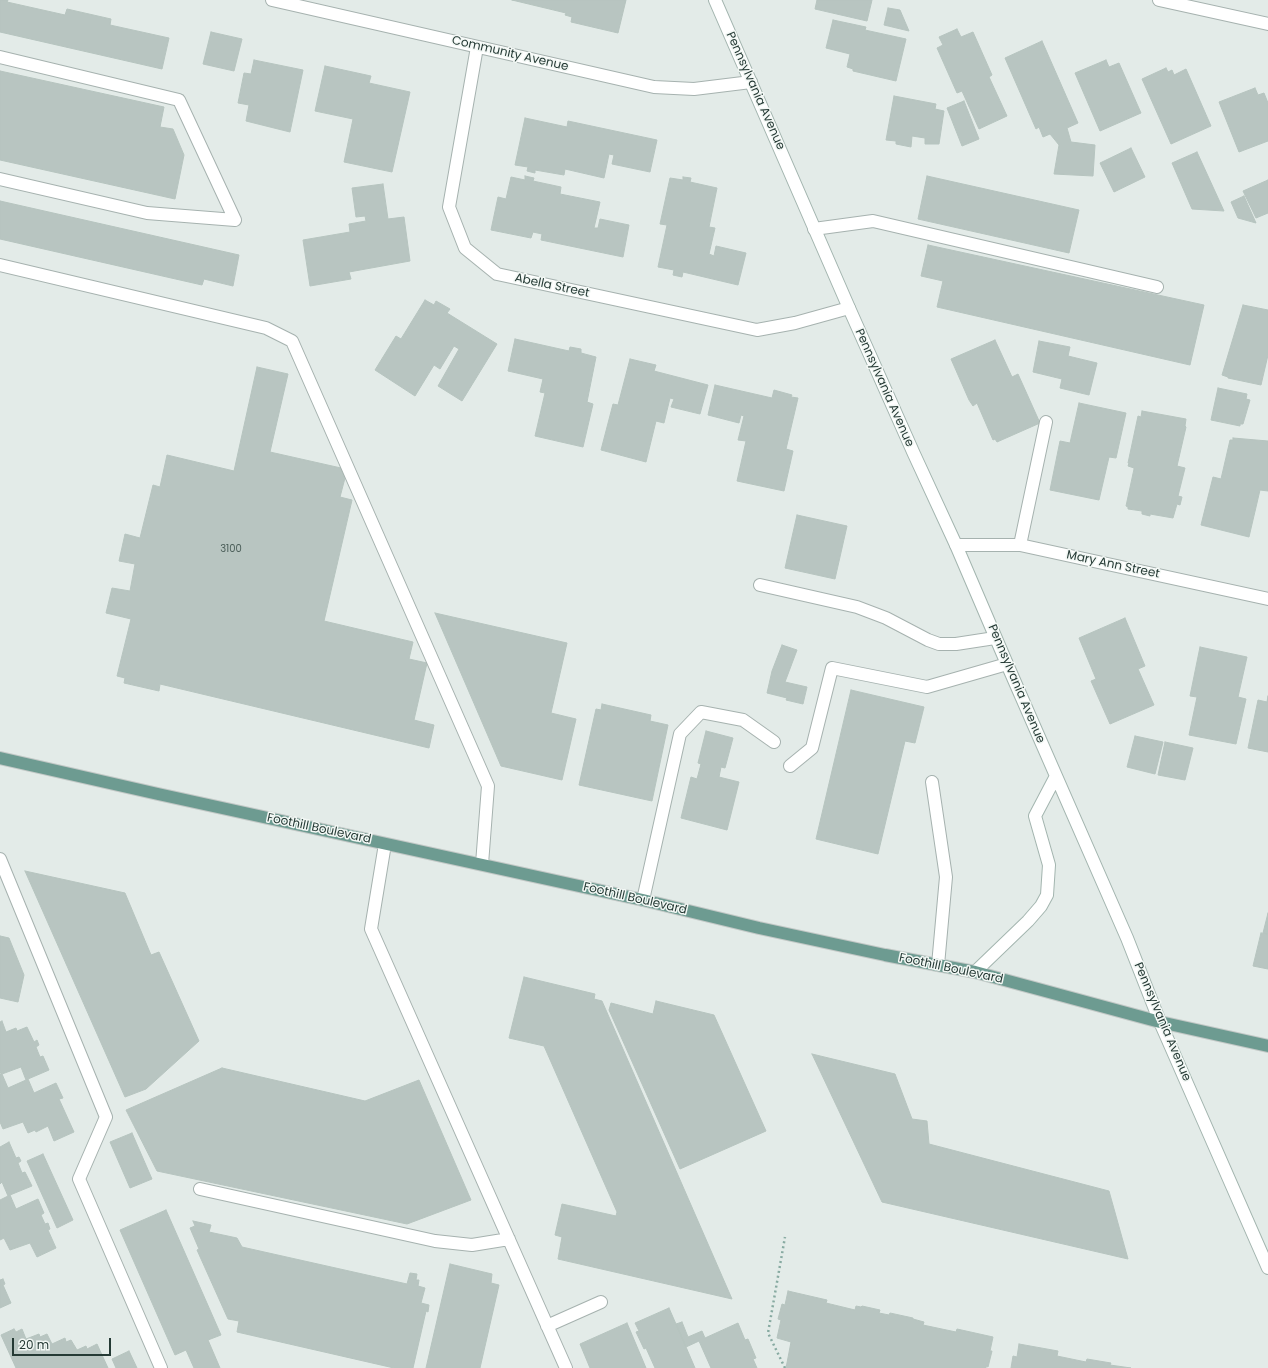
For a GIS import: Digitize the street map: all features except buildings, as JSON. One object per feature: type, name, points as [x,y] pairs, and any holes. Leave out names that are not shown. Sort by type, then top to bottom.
[{"type":"main road","name":"Community Avenue","points":[[272,0],[654,87],[694,89],[751,82]]},
{"type":"main road","name":"Pennsylvania Avenue","points":[[715,0],[848,308],[956,545],[995,638],[1124,931],[1160,1022],[1268,1268]]},
{"type":"main road","points":[[1158,0],[1268,24]]},
{"type":"main road","name":"Abella Street","points":[[476,47],[449,207],[465,248],[497,274],[758,330],[795,323],[848,308]]},
{"type":"main road","points":[[0,57],[179,100],[235,220],[147,213],[0,179]]},
{"type":"main road","points":[[814,229],[873,221],[1157,287]]},
{"type":"main road","points":[[0,265],[266,328],[292,341],[488,786],[482,864]]},
{"type":"main road","points":[[1020,545],[1046,422]]},
{"type":"main road","name":"Mary Ann Street","points":[[956,545],[1020,545],[1268,599]]},
{"type":"main road","points":[[760,585],[856,607],[886,618],[928,640],[939,644],[956,644],[995,638]]},
{"type":"main road","points":[[790,766],[812,748],[832,668],[927,687],[1007,664]]},
{"type":"main road","points":[[643,900],[680,734],[701,712],[743,720],[774,742]]},
{"type":"main road","name":"Foothill Boulevard","points":[[0,758],[643,900],[759,928],[975,972],[1160,1022],[1268,1046]]},
{"type":"main road","points":[[975,972],[1028,921],[1041,906],[1047,895],[1049,865],[1035,816],[1056,776]]},
{"type":"main road","points":[[932,782],[946,877],[938,965]]},
{"type":"main road","points":[[385,844],[371,929],[566,1368]]},
{"type":"main road","points":[[0,859],[106,1117],[79,1180],[161,1368]]},
{"type":"main road","points":[[200,1189],[435,1241],[472,1246],[509,1239]]},
{"type":"main road","points":[[547,1326],[601,1302]]},
{"type":"path","points":[[785,1237],[768,1333],[785,1368]]}]
